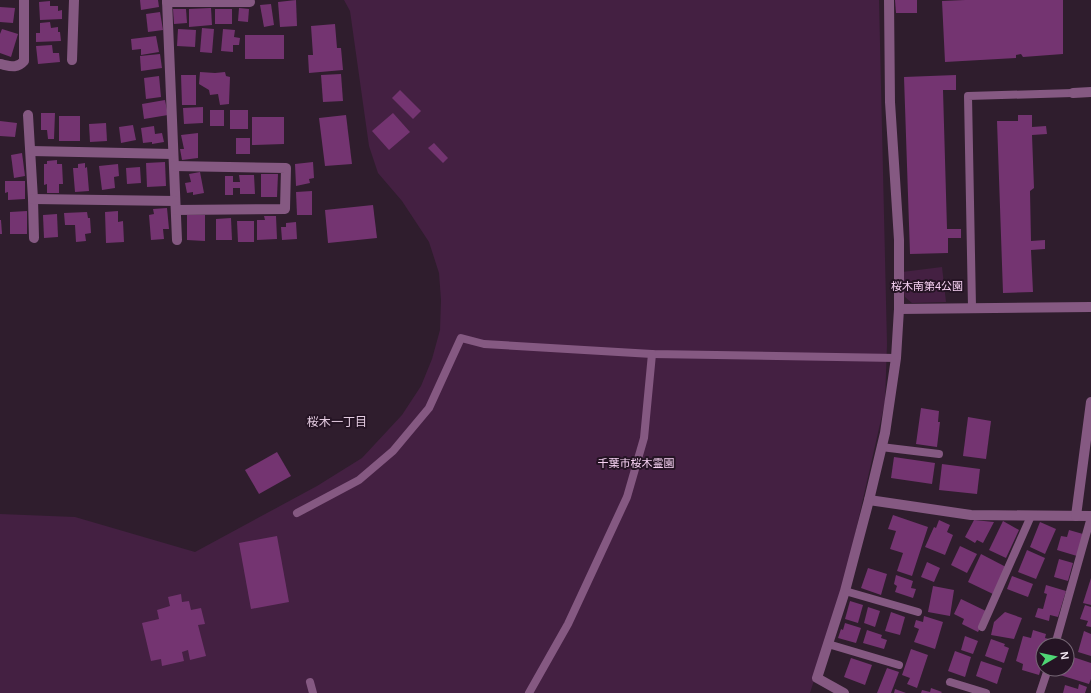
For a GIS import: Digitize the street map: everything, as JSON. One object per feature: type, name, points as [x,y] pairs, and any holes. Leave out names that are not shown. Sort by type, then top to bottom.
[{"type":"street","points":[[0,64],[13,67],[20,65],[24,60],[24,0]]},
{"type":"street","points":[[72,60],[74,0]]},
{"type":"street","points":[[844,693],[817,678],[845,591],[869,500],[881,447],[896,358],[899,309],[899,240],[890,102],[889,0]]},
{"type":"street","points":[[177,240],[167,1],[250,2]]},
{"type":"street","points":[[1073,93],[1091,92]]},
{"type":"street","points":[[28,115],[31,151],[34,238]]},
{"type":"street","points":[[31,151],[173,154]]},
{"type":"street","points":[[33,199],[175,206],[285,209],[286,168],[174,166]]},
{"type":"street","points":[[899,309],[972,307],[1091,307]]},
{"type":"street","points":[[1076,516],[1091,402]]},
{"type":"street","points":[[869,500],[971,515],[1091,516]]},
{"type":"lane","points":[[972,307],[968,96],[1073,93]]},
{"type":"lane","points":[[297,513],[359,480],[393,451],[429,408],[461,338],[484,344],[652,354],[896,358]]},
{"type":"lane","points":[[529,693],[568,624],[628,497],[644,438],[652,354]]},
{"type":"lane","points":[[881,447],[939,454]]},
{"type":"lane","points":[[982,627],[1031,516]]},
{"type":"lane","points":[[1057,637],[1091,516]]},
{"type":"lane","points":[[845,591],[918,612]]},
{"type":"lane","points":[[828,644],[899,665]]},
{"type":"lane","points":[[1040,693],[1045,677]]},
{"type":"lane","points":[[310,682],[313,693]]},
{"type":"lane","points":[[950,682],[986,693]]},
{"type":"green space","name":"千葉市桜木霊園","points":[[344,0],[879,0],[887,344],[885,402],[842,592],[810,693],[0,693],[0,514],[75,517],[195,552],[317,486],[362,458],[402,415],[421,386],[432,359],[440,330],[441,300],[439,273],[429,242],[402,201],[378,173],[369,146],[350,11]]},
{"type":"green space","name":"桜木南第4公園","points":[[942,267],[946,302],[912,303],[905,297],[902,272]]},
{"type":"building","points":[[140,0],[158,0],[159,7],[141,10]]},
{"type":"building","points":[[296,0],[297,26],[280,27],[278,2]]},
{"type":"building","points":[[895,0],[917,0],[917,13],[896,13]]},
{"type":"building","points":[[1063,0],[1063,54],[1023,57],[1021,54],[1016,55],[1016,58],[945,62],[942,1]]},
{"type":"building","points":[[50,1],[50,6],[58,6],[58,11],[62,10],[62,19],[40,20],[39,2]]},
{"type":"building","points":[[271,4],[274,25],[264,27],[260,5]]},
{"type":"building","points":[[0,7],[15,8],[13,23],[0,22]]},
{"type":"building","points":[[211,8],[212,25],[189,27],[189,9]]},
{"type":"building","points":[[239,8],[249,9],[248,22],[238,21]]},
{"type":"building","points":[[173,9],[186,9],[187,23],[174,24]]},
{"type":"building","points":[[215,9],[232,9],[232,24],[215,24]]},
{"type":"building","points":[[160,12],[163,30],[148,32],[146,14]]},
{"type":"building","points":[[50,22],[51,28],[58,27],[61,41],[36,42],[36,33],[40,33],[40,23]]},
{"type":"building","points":[[335,24],[337,48],[341,48],[343,70],[309,73],[308,55],[313,55],[311,26]]},
{"type":"building","points":[[202,28],[214,29],[212,53],[200,52]]},
{"type":"building","points":[[2,29],[18,34],[11,57],[0,53],[0,34]]},
{"type":"building","points":[[178,29],[196,30],[195,47],[177,46]]},
{"type":"building","points":[[223,29],[235,30],[234,37],[240,38],[239,45],[233,45],[233,52],[221,51]]},
{"type":"building","points":[[245,35],[284,35],[284,59],[245,59]]},
{"type":"building","points":[[156,36],[159,52],[141,55],[141,49],[132,50],[131,39]]},
{"type":"building","points":[[52,45],[53,53],[59,53],[60,62],[38,64],[36,46]]},
{"type":"building","points":[[160,54],[162,68],[141,71],[140,56]]},
{"type":"building","points":[[200,72],[225,72],[226,76],[230,77],[229,104],[220,105],[218,94],[210,95],[209,90],[199,84]]},
{"type":"building","points":[[341,74],[343,101],[323,102],[321,75]]},
{"type":"building","points":[[181,75],[196,75],[196,105],[182,105]]},
{"type":"building","points":[[956,75],[956,90],[943,90],[947,229],[961,229],[961,238],[948,238],[948,253],[910,254],[904,77]]},
{"type":"building","points":[[159,76],[161,97],[146,99],[144,78]]},
{"type":"building","points":[[400,90],[421,111],[413,119],[392,98]]},
{"type":"building","points":[[165,100],[168,115],[144,119],[142,104]]},
{"type":"building","points":[[203,107],[203,123],[184,124],[183,108]]},
{"type":"building","points":[[210,110],[224,110],[224,126],[210,126]]},
{"type":"building","points":[[230,110],[248,110],[248,129],[230,129]]},
{"type":"building","points":[[41,113],[55,113],[54,139],[48,139],[47,130],[41,130]]},
{"type":"building","points":[[393,113],[410,132],[389,150],[372,131]]},
{"type":"building","points":[[346,115],[352,164],[325,166],[319,118]]},
{"type":"building","points":[[1018,115],[1032,115],[1032,127],[1046,126],[1047,134],[1032,135],[1034,188],[1030,191],[1031,241],[1045,240],[1045,249],[1031,250],[1033,292],[1003,293],[997,121],[1018,121]]},
{"type":"building","points":[[59,116],[80,116],[80,141],[59,141]]},
{"type":"building","points":[[252,117],[284,117],[284,144],[252,145]]},
{"type":"building","points":[[0,121],[17,123],[15,137],[0,136]]},
{"type":"building","points":[[106,123],[107,141],[90,142],[89,124]]},
{"type":"building","points":[[133,125],[136,140],[121,143],[119,127]]},
{"type":"building","points":[[154,126],[155,134],[162,133],[164,142],[152,144],[152,142],[143,143],[141,128]]},
{"type":"building","points":[[198,133],[198,158],[182,160],[180,149],[184,149],[181,135]]},
{"type":"building","points":[[236,138],[250,138],[250,154],[236,154]]},
{"type":"building","points":[[434,143],[448,158],[443,163],[428,148]]},
{"type":"building","points":[[22,153],[25,176],[14,178],[11,155]]},
{"type":"building","points":[[57,160],[57,164],[62,164],[63,184],[59,184],[59,193],[47,193],[47,184],[44,185],[44,164],[47,164],[47,161]]},
{"type":"building","points":[[165,162],[166,186],[147,187],[146,163]]},
{"type":"building","points":[[313,162],[314,178],[309,179],[310,183],[296,186],[295,164]]},
{"type":"building","points":[[85,163],[85,168],[87,167],[89,191],[75,192],[73,168],[78,168],[78,164]]},
{"type":"building","points":[[118,164],[119,176],[114,177],[115,188],[102,190],[99,166]]},
{"type":"building","points":[[140,167],[141,183],[127,184],[126,168]]},
{"type":"building","points":[[200,172],[204,193],[193,195],[193,192],[187,193],[185,183],[191,182],[189,174]]},
{"type":"building","points":[[261,174],[278,174],[277,197],[261,197]]},
{"type":"building","points":[[239,175],[254,175],[255,194],[240,194],[240,188],[233,188],[233,195],[225,195],[225,176],[233,176],[233,182],[240,182]]},
{"type":"building","points":[[5,181],[25,181],[25,199],[8,200],[8,192],[5,193]]},
{"type":"building","points":[[312,191],[312,215],[297,215],[296,192]]},
{"type":"building","points":[[373,205],[377,238],[328,243],[325,210]]},
{"type":"building","points":[[167,208],[169,229],[163,229],[164,239],[151,240],[149,215],[154,214],[153,209]]},
{"type":"building","points":[[27,211],[27,234],[10,234],[10,212]]},
{"type":"building","points":[[118,211],[118,222],[123,221],[124,242],[106,243],[105,212]]},
{"type":"building","points":[[87,212],[88,218],[90,218],[91,233],[85,234],[86,241],[76,242],[75,225],[65,225],[64,213]]},
{"type":"building","points":[[57,214],[58,237],[44,238],[43,215]]},
{"type":"building","points":[[187,215],[205,215],[205,241],[187,240]]},
{"type":"building","points":[[264,216],[276,216],[277,239],[257,240],[257,220],[265,220]]},
{"type":"building","points":[[231,218],[232,240],[216,240],[216,219]]},
{"type":"building","points":[[1,220],[2,234],[0,234]]},
{"type":"building","points":[[237,221],[254,221],[254,242],[238,242]]},
{"type":"building","points":[[296,222],[297,239],[282,240],[281,227],[286,227],[286,223]]},
{"type":"building","points":[[921,408],[939,411],[938,422],[940,422],[937,447],[916,444]]},
{"type":"building","points":[[968,417],[991,421],[986,459],[963,456]]},
{"type":"building","points":[[277,452],[291,476],[259,494],[245,470]]},
{"type":"building","points":[[894,457],[935,463],[932,484],[891,478]]},
{"type":"building","points":[[942,464],[980,469],[977,494],[939,490]]},
{"type":"building","points":[[893,515],[928,527],[912,576],[897,571],[903,553],[890,549],[896,531],[888,529]]},
{"type":"building","points":[[939,520],[950,525],[947,532],[953,535],[945,555],[925,547],[934,527],[936,528]]},
{"type":"building","points":[[974,520],[994,522],[983,543],[977,540],[975,543],[965,537]]},
{"type":"building","points":[[1003,521],[1019,530],[1006,558],[989,550]]},
{"type":"building","points":[[1040,522],[1056,529],[1045,554],[1030,547]]},
{"type":"building","points":[[1069,530],[1083,534],[1077,556],[1057,550],[1061,536],[1067,537]]},
{"type":"building","points":[[277,536],[289,602],[251,609],[239,543]]},
{"type":"building","points":[[960,546],[977,554],[967,573],[951,565]]},
{"type":"building","points":[[1027,550],[1045,558],[1036,579],[1018,572]]},
{"type":"building","points":[[981,554],[1006,567],[993,594],[968,582]]},
{"type":"building","points":[[1059,559],[1073,563],[1068,581],[1054,577]]},
{"type":"building","points":[[927,562],[940,568],[934,582],[921,577]]},
{"type":"building","points":[[868,568],[887,574],[881,595],[861,588]]},
{"type":"building","points":[[896,575],[913,581],[911,588],[916,589],[913,598],[895,592],[897,586],[894,584]]},
{"type":"building","points":[[1012,576],[1033,584],[1028,597],[1007,589]]},
{"type":"building","points":[[1091,578],[1091,605],[1083,603]]},
{"type":"building","points":[[1046,585],[1066,591],[1058,617],[1050,615],[1049,621],[1035,617],[1038,608],[1043,609],[1047,594],[1044,593]]},
{"type":"building","points":[[933,586],[954,590],[950,616],[928,612]]},
{"type":"building","points":[[181,594],[182,602],[189,601],[191,610],[201,608],[205,624],[198,625],[206,656],[190,660],[188,650],[182,652],[184,661],[162,666],[161,659],[151,661],[142,623],[159,619],[157,610],[170,606],[168,597]]},
{"type":"building","points":[[961,599],[988,612],[978,632],[962,624],[964,619],[954,614]]},
{"type":"building","points":[[850,601],[863,605],[858,623],[845,619]]},
{"type":"building","points":[[1085,605],[1091,607],[1091,627],[1086,626],[1088,621],[1080,619]]},
{"type":"building","points":[[868,607],[880,611],[875,627],[864,623]]},
{"type":"building","points":[[891,612],[905,617],[900,635],[885,631]]},
{"type":"building","points":[[1005,612],[1022,618],[1014,639],[991,635],[994,622]]},
{"type":"building","points":[[924,616],[943,622],[935,649],[914,642],[919,629],[914,627],[916,620],[923,622]]},
{"type":"building","points":[[845,623],[861,628],[856,643],[838,638]]},
{"type":"building","points":[[867,630],[882,635],[881,638],[887,640],[884,649],[863,643]]},
{"type":"building","points":[[1033,630],[1046,634],[1045,637],[1035,637],[1035,674],[1022,670],[1023,664],[1016,661],[1023,636],[1031,638]]},
{"type":"building","points":[[1084,631],[1091,634],[1091,656],[1078,652]]},
{"type":"building","points":[[965,636],[978,641],[973,654],[961,650]]},
{"type":"building","points":[[991,639],[1005,644],[1004,646],[1009,648],[1004,663],[985,656]]},
{"type":"building","points":[[911,649],[928,655],[917,688],[907,684],[910,678],[902,675]]},
{"type":"building","points":[[955,651],[971,657],[965,677],[948,671]]},
{"type":"building","points":[[851,658],[872,665],[865,685],[844,677]]},
{"type":"building","points":[[1075,658],[1091,663],[1091,679],[1089,684],[1066,677],[1075,677]]},
{"type":"building","points":[[981,661],[1002,668],[997,684],[976,676]]},
{"type":"building","points":[[887,668],[899,672],[891,693],[877,693]]},
{"type":"building","points":[[1079,684],[1087,687],[1085,693],[1063,693],[1065,685],[1078,689]]},
{"type":"building","points":[[931,688],[942,692],[921,693],[922,690],[930,692]]},
{"type":"building","points":[[895,689],[906,693],[894,693]]},
{"type":"district","name":"桜木一丁目","points":[[337,422]]}]
